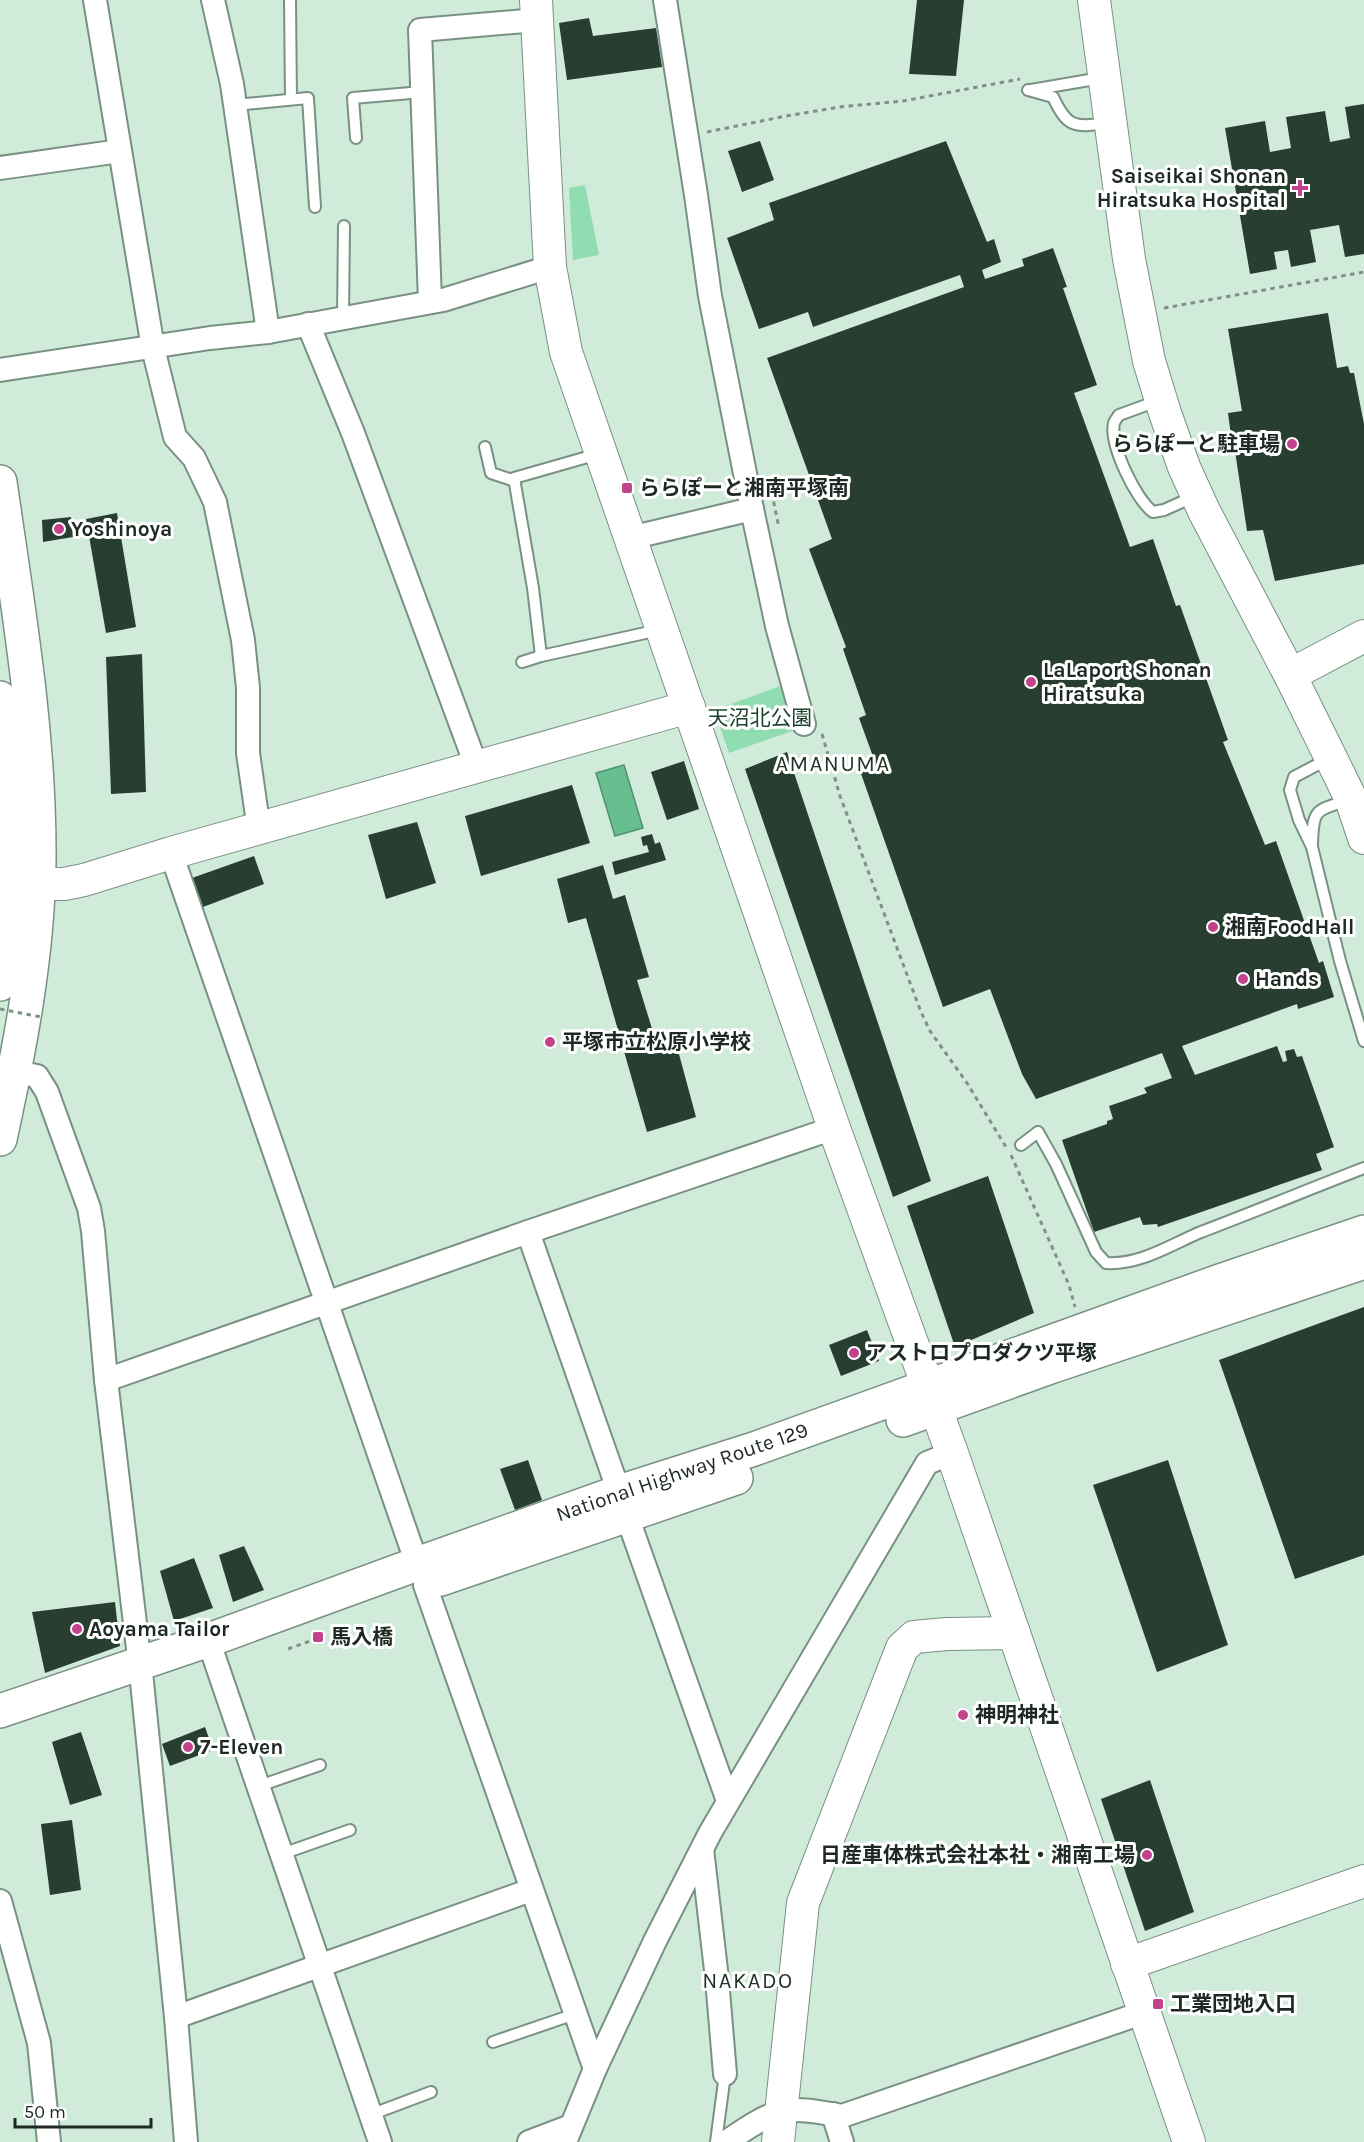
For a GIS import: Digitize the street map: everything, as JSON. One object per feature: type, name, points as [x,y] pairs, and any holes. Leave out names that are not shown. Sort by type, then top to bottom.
[{"type":"highway","points":[[0,482],[30,696],[36,761],[37,886],[9,944],[0,984]]},
{"type":"highway","points":[[0,703],[7,787],[37,886],[9,944],[15,1072],[0,1139]]},
{"type":"highway","name":"National Highway Route 129","points":[[0,1733],[209,1640],[421,1574],[932,1398],[1216,1282],[1364,1232]]},
{"type":"highway","name":"National Highway Route 129","points":[[932,1398],[1053,1366],[1364,1262]]},
{"type":"highway","name":"National Highway Route 129","points":[[0,1711],[141,1672],[214,1657],[421,1574]]},
{"type":"street","points":[[94,0],[153,348],[175,437],[195,458],[215,502],[243,640],[248,688],[248,753],[259,830]]},
{"type":"street","points":[[213,0],[235,105],[268,332]]},
{"type":"street","points":[[665,0],[710,296],[752,509],[777,626],[812,727]]},
{"type":"street","points":[[1095,0],[1129,259],[1149,361],[1161,399],[1196,495],[1332,758],[1351,799],[1364,838]]},
{"type":"street","points":[[430,301],[420,30],[536,10],[550,267],[566,352],[834,1128],[952,1453],[1189,2142]]},
{"type":"street","points":[[0,168],[120,151]]},
{"type":"street","points":[[0,370],[210,338],[268,332],[443,300],[550,267]]},
{"type":"street","points":[[308,324],[353,433],[477,768]]},
{"type":"street","points":[[630,538],[752,509]]},
{"type":"street","points":[[1290,675],[1364,636]]},
{"type":"street","points":[[37,886],[84,880],[171,853],[688,707]]},
{"type":"street","points":[[171,853],[595,2069]]},
{"type":"street","points":[[15,1072],[37,1076],[47,1092],[89,1208],[93,1231],[106,1380],[141,1672],[176,2017],[186,2142]]},
{"type":"street","points":[[106,1380],[528,1232],[834,1128]]},
{"type":"street","points":[[528,1232],[728,1800]]},
{"type":"street","points":[[528,2142],[568,2134],[595,2069],[728,1800],[927,1463],[952,1453]]},
{"type":"street","points":[[778,2142],[803,1902],[902,1648],[914,1637],[948,1634],[1014,1634]]},
{"type":"street","points":[[214,1657],[380,2142]]},
{"type":"street","points":[[702,1849],[725,2074]]},
{"type":"street","points":[[1127,1964],[1364,1881]]},
{"type":"street","points":[[176,2017],[531,1890]]},
{"type":"street","points":[[0,1901],[10,1973],[39,2043],[49,2142]]},
{"type":"street","points":[[726,2142],[782,2111],[816,2111],[842,2116],[1144,2012]]},
{"type":"street","points":[[833,2114],[842,2142]]},
{"type":"lane","points":[[290,0],[291,99]]},
{"type":"lane","points":[[1105,78],[1028,90],[1053,97],[1061,115],[1081,127],[1111,123]]},
{"type":"lane","points":[[356,138],[353,98],[422,92]]},
{"type":"lane","points":[[235,105],[308,98],[315,207]]},
{"type":"lane","points":[[343,318],[344,226]]},
{"type":"lane","points":[[1161,399],[1119,415],[1114,423],[1115,442],[1133,490],[1145,507],[1153,512],[1164,510],[1196,495]]},
{"type":"lane","points":[[485,447],[491,473],[514,481]]},
{"type":"lane","points":[[542,656],[514,478],[601,453]]},
{"type":"lane","points":[[522,662],[663,630]]},
{"type":"lane","points":[[1332,758],[1294,777],[1290,790],[1299,820],[1312,847],[1340,961],[1364,1041]]},
{"type":"lane","points":[[1312,847],[1314,818],[1320,810],[1351,799]]},
{"type":"lane","points":[[1021,1144],[1038,1132],[1056,1164],[1096,1252],[1106,1263],[1151,1256],[1186,1238],[1364,1168]]},
{"type":"lane","points":[[259,1786],[320,1765]]},
{"type":"lane","points":[[282,1854],[350,1830]]},
{"type":"lane","points":[[493,2043],[575,2014]]},
{"type":"lane","points":[[716,2142],[725,2074]]},
{"type":"lane","points":[[370,2115],[431,2092]]},
{"type":"path","points":[[705,132],[839,107],[903,101],[1030,77]]},
{"type":"path","points":[[1153,310],[1364,272]]},
{"type":"path","points":[[767,478],[779,529]]},
{"type":"path","points":[[812,727],[921,1012],[930,1031],[967,1083],[1011,1154],[1069,1285],[1078,1315]]},
{"type":"path","points":[[0,1009],[41,1017]]},
{"type":"path","points":[[288,1649],[310,1641]]},
{"type":"green space","points":[[585,185],[599,255],[573,260],[569,188]]},
{"type":"green space","name":"天沼北公園","points":[[783,685],[798,729],[729,753],[714,710]]},
{"type":"shaded area","points":[[624,765],[643,828],[615,836],[596,773]]},
{"type":"building","points":[[917,0],[964,0],[956,76],[909,74]]},
{"type":"building","points":[[589,18],[593,36],[656,28],[662,67],[567,80],[559,23]]},
{"type":"building","name":"Saiseikai Shonan Hiratsuka Hospital","points":[[1364,104],[1364,254],[1345,257],[1339,225],[1310,230],[1316,262],[1291,267],[1288,250],[1274,252],[1277,269],[1250,274],[1225,128],[1265,121],[1270,152],[1291,148],[1286,117],[1325,111],[1330,142],[1350,138],[1345,107]]},
{"type":"building","points":[[760,141],[774,180],[742,192],[728,151]]},
{"type":"building","name":"LaLaport Shonan Hiratsuka","points":[[946,141],[987,242],[994,239],[1001,262],[982,270],[985,279],[1024,266],[1022,259],[1053,248],[1067,287],[1063,288],[1097,385],[1074,393],[1130,547],[1153,539],[1176,606],[1180,605],[1228,740],[1223,742],[1265,845],[1276,841],[1319,963],[1323,961],[1334,997],[1298,1009],[1297,1004],[1182,1046],[1195,1075],[1277,1046],[1283,1062],[1287,1061],[1285,1051],[1294,1049],[1297,1057],[1302,1056],[1334,1147],[1316,1154],[1322,1170],[1158,1227],[1157,1224],[1143,1225],[1140,1217],[1094,1232],[1062,1140],[1107,1124],[1107,1121],[1113,1119],[1109,1106],[1147,1093],[1144,1088],[1172,1078],[1162,1053],[1036,1099],[1022,1074],[990,989],[943,1007],[859,768],[875,762],[859,718],[866,715],[843,649],[846,647],[809,549],[832,539],[767,358],[964,287],[960,275],[813,327],[808,312],[759,329],[727,238],[774,220],[769,203]]},
{"type":"building","name":"ららぽーと駐車場","points":[[1328,313],[1337,368],[1348,366],[1350,373],[1354,373],[1364,424],[1364,564],[1275,581],[1263,530],[1247,531],[1235,451],[1220,453],[1218,438],[1231,436],[1228,413],[1242,411],[1228,329]]},
{"type":"building","points":[[117,513],[136,627],[106,633],[86,519]]},
{"type":"building","points":[[71,517],[73,537],[43,542],[42,520]]},
{"type":"building","points":[[142,654],[146,792],[111,794],[106,657]]},
{"type":"building","points":[[787,752],[931,1181],[893,1197],[745,769]]},
{"type":"building","points":[[684,761],[699,809],[667,820],[651,772]]},
{"type":"building","points":[[572,785],[590,843],[481,876],[465,816]]},
{"type":"building","points":[[417,822],[436,883],[386,899],[368,835]]},
{"type":"building","points":[[652,834],[655,844],[660,842],[666,860],[615,875],[612,862],[649,852],[647,845],[643,846],[641,837]]},
{"type":"building","points":[[254,856],[264,884],[203,907],[192,878]]},
{"type":"building","points":[[603,865],[613,899],[625,895],[649,977],[637,980],[658,1048],[676,1043],[696,1117],[647,1132],[586,918],[568,923],[557,879]]},
{"type":"building","points":[[988,1176],[1034,1313],[955,1347],[907,1206]]},
{"type":"building","points":[[1364,1307],[1364,1555],[1295,1579],[1219,1360]]},
{"type":"building","name":"アストロプロダクツ平塚","points":[[867,1330],[879,1361],[841,1376],[829,1345]]},
{"type":"building","points":[[528,1460],[542,1500],[515,1510],[500,1469]]},
{"type":"building","points":[[1168,1460],[1228,1645],[1157,1672],[1093,1485]]},
{"type":"building","points":[[244,1546],[264,1590],[233,1602],[219,1555]]},
{"type":"building","points":[[194,1558],[213,1608],[174,1621],[160,1571]]},
{"type":"building","name":"Aoyama Tailor","points":[[115,1602],[120,1646],[45,1673],[32,1612]]},
{"type":"building","name":"7-Eleven","points":[[205,1727],[213,1750],[170,1766],[162,1744]]},
{"type":"building","points":[[81,1732],[102,1795],[70,1805],[52,1742]]},
{"type":"building","name":"日産車体株式会社本社・湘南工場","points":[[1150,1780],[1194,1912],[1145,1931],[1101,1799]]},
{"type":"building","points":[[72,1820],[81,1890],[50,1895],[41,1824]]},
{"type":"place","name":"Saiseikai Shonan Hiratsuka Hospital","points":[[1300,188]]},
{"type":"place","name":"ららぽーと駐車場","points":[[1292,444]]},
{"type":"place","name":"ららぽーと湘南平塚南","points":[[627,488]]},
{"type":"place","name":"Yoshinoya","points":[[59,529]]},
{"type":"place","name":"LaLaport Shonan Hiratsuka","points":[[1031,682]]},
{"type":"place","name":"湘南FoodHall","points":[[1213,927]]},
{"type":"place","name":"Hands","points":[[1243,979]]},
{"type":"place","name":"平塚市立松原小学校","points":[[550,1042]]},
{"type":"place","name":"アストロプロダクツ平塚","points":[[854,1353]]},
{"type":"place","name":"Aoyama Tailor","points":[[77,1629]]},
{"type":"place","name":"馬入橋","points":[[318,1637]]},
{"type":"place","name":"神明神社","points":[[963,1715]]},
{"type":"place","name":"7-Eleven","points":[[188,1747]]},
{"type":"place","name":"日産車体株式会社本社・湘南工場","points":[[1147,1855]]},
{"type":"place","name":"工業団地入口","points":[[1158,2004]]},
{"type":"district","name":"AMANUMA","points":[[833,764]]},
{"type":"district","name":"NAKADO","points":[[748,1981]]}]
